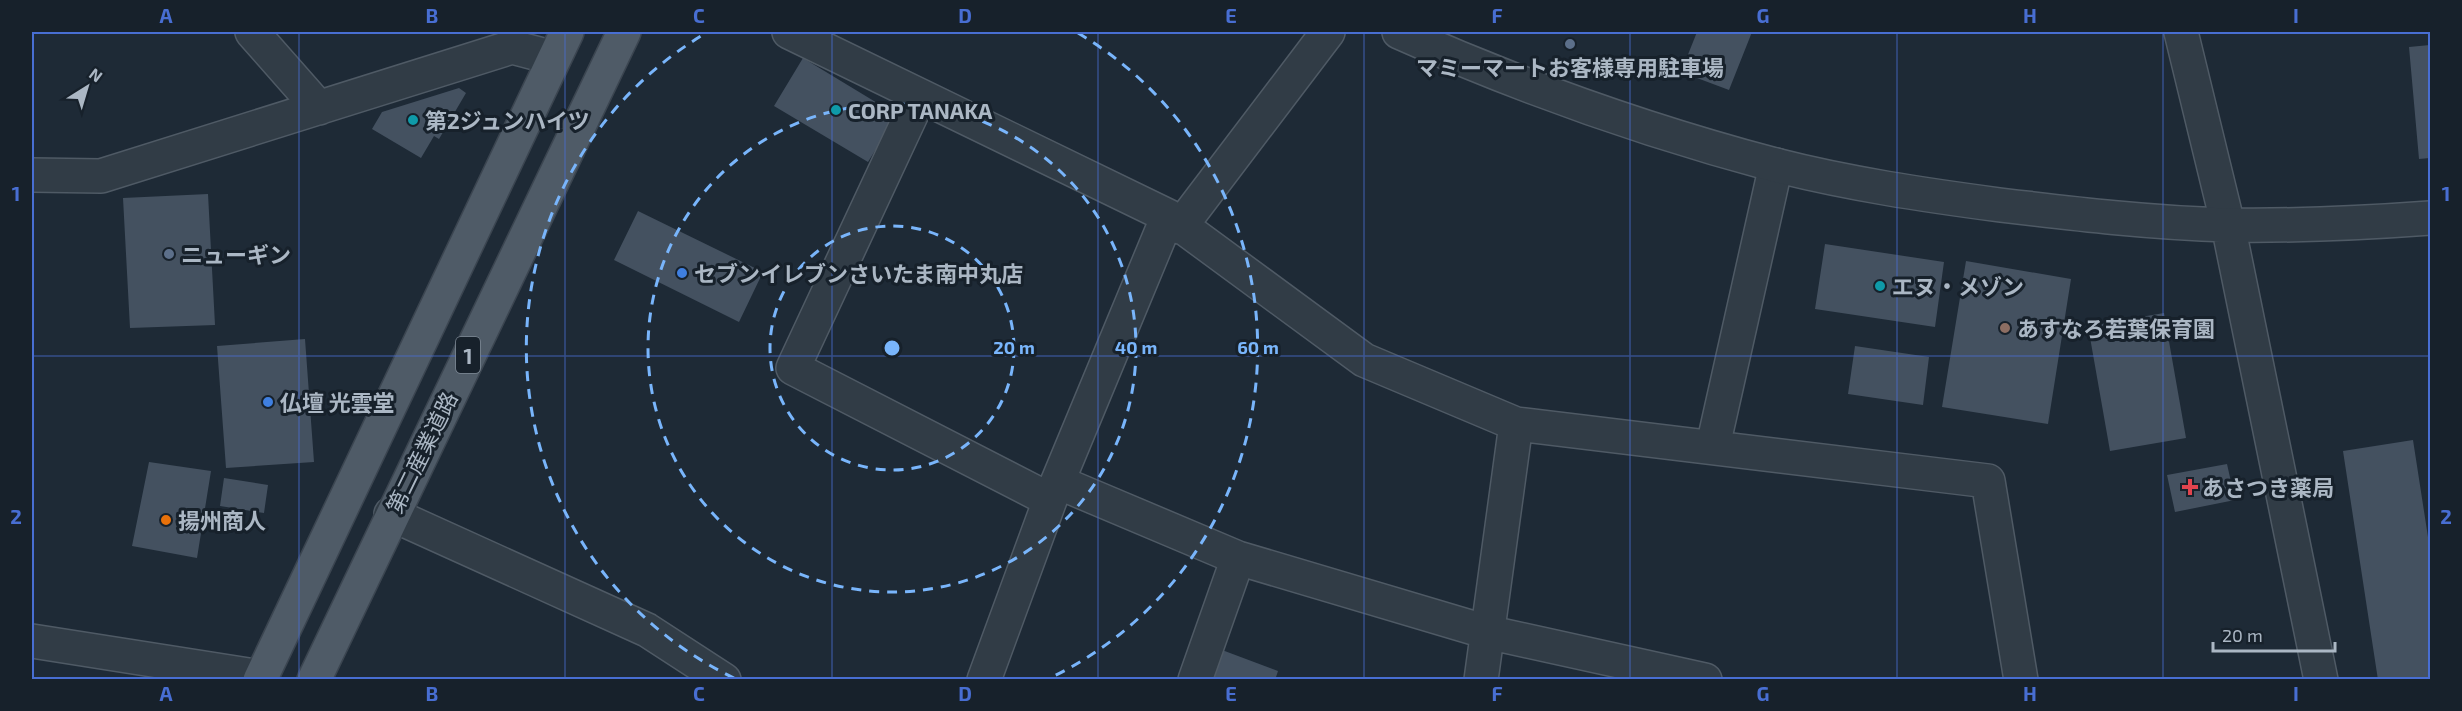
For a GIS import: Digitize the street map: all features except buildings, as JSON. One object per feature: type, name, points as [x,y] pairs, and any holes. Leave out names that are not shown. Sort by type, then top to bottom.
[{"type":"main road","name":"第二産業道路","points":[[314,680],[624,32]]},
{"type":"main road","name":"1","points":[[261,678],[560,45]]},
{"type":"street","points":[[251,32],[319,108]]},
{"type":"street","points":[[789,32],[1174,221],[1364,360],[1515,423],[1988,481],[2021,680]]},
{"type":"street","points":[[984,680],[1054,491],[1174,221],[1328,32]]},
{"type":"street","points":[[1399,32],[1456,57],[1621,118],[1776,165],[1920,195],[2083,215],[2228,225],[2366,223],[2430,218]]},
{"type":"street","points":[[2181,32],[2228,225],[2322,680]]},
{"type":"street","points":[[32,175],[101,176],[512,47],[560,45]]},
{"type":"street","points":[[920,96],[793,368],[1054,491],[1238,558],[1487,632],[1705,680]]},
{"type":"street","points":[[1713,446],[1776,165]]},
{"type":"street","points":[[1481,680],[1515,423]]},
{"type":"street","points":[[392,514],[646,630],[724,680]]},
{"type":"street","points":[[1195,680],[1238,558]]},
{"type":"street","points":[[32,641],[261,678]]},
{"type":"place","name":"マミーマートお客様専用駐車場","points":[[1570,44]]},
{"type":"place","name":"CORP TANAKA","points":[[836,110]]},
{"type":"place","name":"第2ジュンハイツ","points":[[413,120]]},
{"type":"place","name":"ニューギン","points":[[169,254]]},
{"type":"place","name":"セブンイレブンさいたま南中丸店","points":[[682,273]]},
{"type":"place","name":"エヌ・メゾン","points":[[1880,286]]},
{"type":"place","name":"あすなろ若葉保育園","points":[[2005,328]]},
{"type":"place","name":"仏壇 光雲堂","points":[[268,402]]},
{"type":"place","name":"あさつき薬局","points":[[2190,487]]},
{"type":"place","name":"揚州商人","points":[[166,520]]}]
